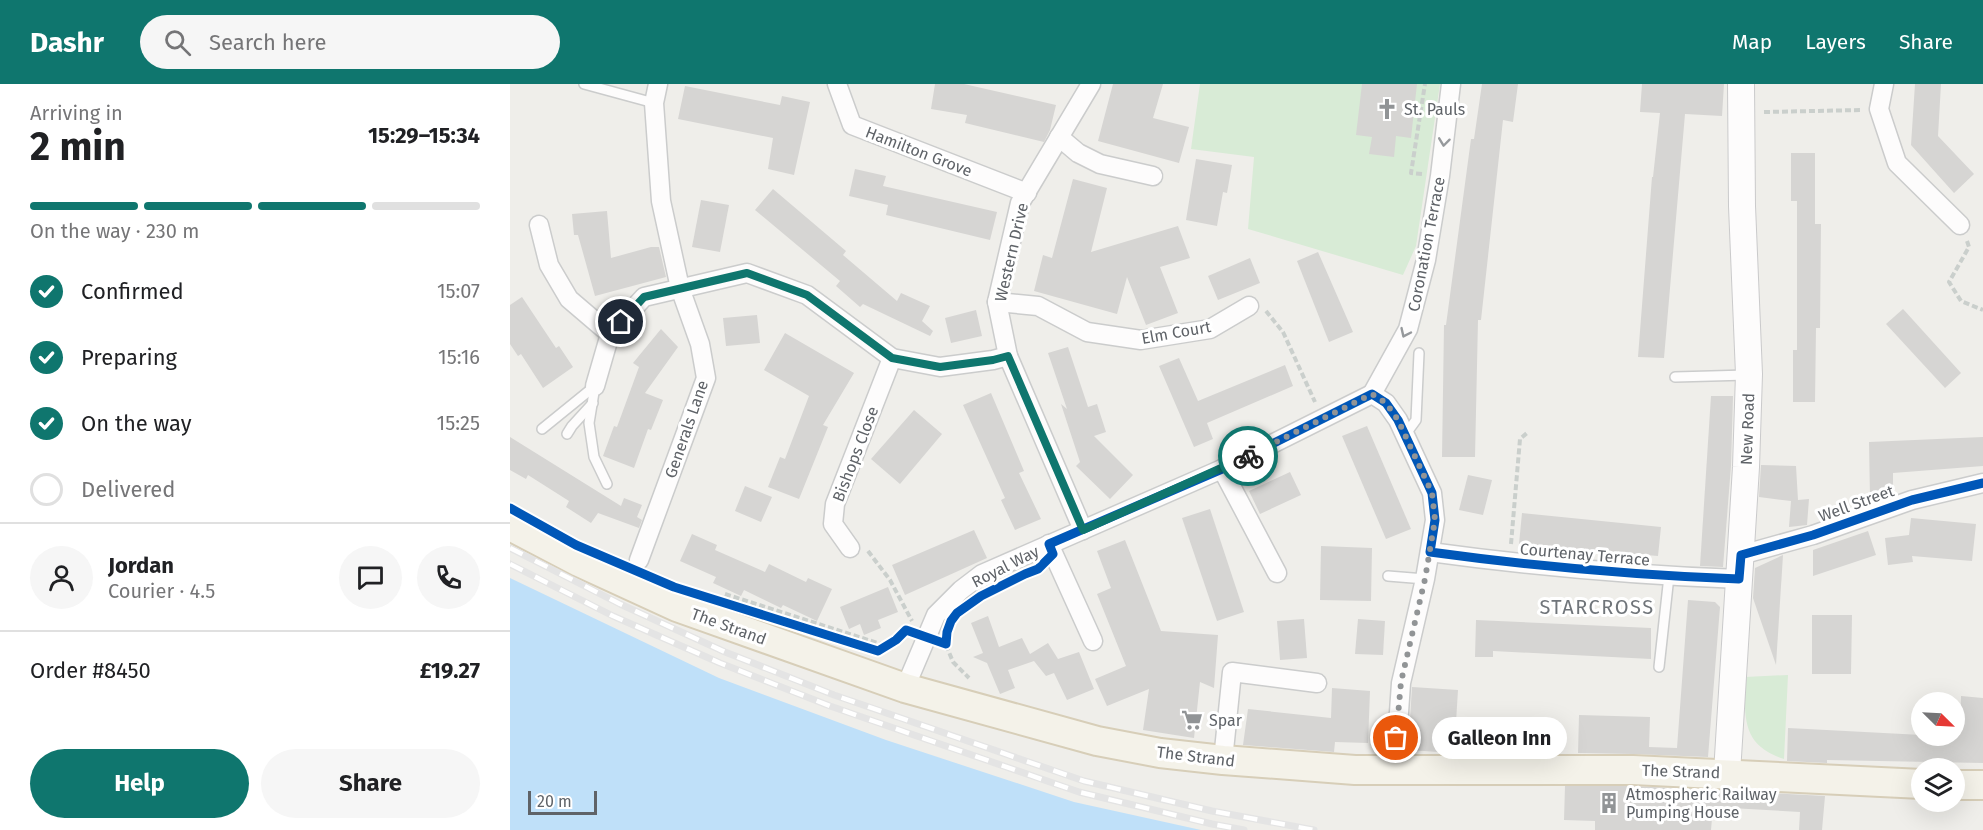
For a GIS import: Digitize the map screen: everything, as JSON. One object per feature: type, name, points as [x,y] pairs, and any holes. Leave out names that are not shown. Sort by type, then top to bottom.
[{"type":"main road","name":"The Strand","points":[[510,526],[579,562],[677,607],[905,688],[1097,741],[1160,753],[1223,760],[1395,771],[1574,769],[1727,773],[1911,783]]},
{"type":"main road","points":[[1965,785],[1983,785]]},
{"type":"street","name":"Generals Lane","points":[[639,560],[706,378],[700,344],[680,288],[661,201],[654,103],[658,84]]},
{"type":"street","name":"Hamilton Grove","points":[[837,84],[852,125],[1027,193]]},
{"type":"street","name":"Western Drive","points":[[1083,530],[1008,356],[997,302],[1020,203],[1092,84]]},
{"type":"street","name":"Coronation Terrace","points":[[1372,394],[1408,329],[1426,261],[1440,176],[1451,84]]},
{"type":"street","name":"New Road","points":[[1727,773],[1749,374],[1742,206],[1741,84]]},
{"type":"street","points":[[1884,84],[1879,109],[1898,163],[1960,225]]},
{"type":"street","points":[[1059,137],[1078,153],[1100,164],[1153,176]]},
{"type":"street","points":[[539,225],[549,265],[568,299],[610,334]]},
{"type":"street","points":[[594,394],[610,334],[644,297],[747,273],[807,295],[892,358],[940,367],[1008,356]]},
{"type":"street","name":"Elm Court","points":[[997,302],[1038,306],[1087,332],[1141,340],[1210,329],[1249,306]]},
{"type":"street","name":"Bishops Close","points":[[850,548],[833,524],[835,504],[892,358]]},
{"type":"street","points":[[1372,394],[1386,403],[1405,435],[1432,493],[1435,520],[1425,579],[1401,682],[1395,771]]},
{"type":"street","name":"Royal Way","points":[[905,688],[936,615],[961,590],[982,574],[1222,469],[1372,394]]},
{"type":"street","points":[[1222,469],[1277,573]]},
{"type":"street","name":"Well Street","points":[[1740,567],[1813,535],[1912,500],[1983,483]]},
{"type":"street","points":[[1049,544],[1093,641]]},
{"type":"street","name":"Courtenay Terrace","points":[[1430,552],[1510,563],[1669,576],[1740,567]]},
{"type":"street","points":[[1223,760],[1232,672],[1317,682]]},
{"type":"lane","points":[[584,84],[654,103]]},
{"type":"lane","points":[[1405,435],[1416,420],[1419,353]]},
{"type":"lane","points":[[1675,377],[1749,374]]},
{"type":"lane","points":[[542,429],[594,394]]},
{"type":"lane","points":[[567,434],[594,394]]},
{"type":"lane","points":[[594,394],[590,423],[594,457],[607,484]]},
{"type":"lane","points":[[1388,576],[1425,579]]},
{"type":"lane","points":[[1659,667],[1669,576]]},
{"type":"path","points":[[1425,84],[1411,173],[1440,176]]},
{"type":"path","points":[[1742,113],[1879,109]]},
{"type":"path","points":[[1960,225],[1969,247],[1949,282],[1961,301],[1983,310]]},
{"type":"path","points":[[1249,306],[1268,311],[1283,332],[1323,419]]},
{"type":"path","points":[[1510,563],[1512,515],[1520,439],[1527,433]]},
{"type":"path","points":[[718,596],[878,651],[906,630],[912,621],[890,580],[868,550],[850,548]]},
{"type":"path","points":[[906,630],[946,644],[947,632]]},
{"type":"green space","name":"St. Pauls","points":[[1200,84],[1440,84],[1416,246],[1403,275],[1248,229],[1254,157],[1191,149]]},
{"type":"green space","points":[[1788,675],[1784,759],[1759,746],[1752,737],[1746,716],[1745,677]]},
{"type":"water","points":[[510,578],[719,678],[886,740],[1074,802],[1201,830],[510,830]]},
{"type":"building","points":[[935,84],[964,84],[1056,105],[1050,130],[1044,142],[965,123],[967,115],[931,109]]},
{"type":"building","points":[[1113,84],[1163,84],[1153,118],[1189,127],[1179,163],[1098,141]]},
{"type":"building","name":"St. Pauls","points":[[1362,84],[1417,84],[1411,138],[1396,136],[1394,157],[1369,154],[1372,137],[1356,135]]},
{"type":"building","points":[[1482,84],[1518,84],[1513,122],[1503,120],[1481,320],[1478,320],[1475,457],[1442,457],[1444,325],[1446,325],[1471,139],[1474,139]]},
{"type":"building","points":[[1642,84],[1724,84],[1722,116],[1685,114],[1664,358],[1638,357],[1652,177],[1660,113],[1640,112]]},
{"type":"building","points":[[1915,84],[1941,84],[1938,136],[1974,174],[1954,193],[1911,145]]},
{"type":"building","points":[[685,86],[780,105],[782,96],[810,102],[794,175],[768,169],[773,138],[678,119]]},
{"type":"building","points":[[1791,153],[1815,153],[1815,224],[1821,224],[1820,328],[1816,328],[1815,402],[1793,402],[1793,350],[1797,350],[1797,201],[1791,201]]},
{"type":"building","points":[[1196,159],[1232,165],[1227,193],[1223,192],[1217,226],[1186,220]]},
{"type":"building","points":[[855,169],[886,176],[883,186],[997,212],[990,240],[886,215],[888,205],[849,196]]},
{"type":"building","points":[[1073,179],[1107,188],[1091,252],[1178,226],[1190,258],[1160,267],[1178,313],[1146,325],[1127,277],[1117,314],[1034,291],[1043,255],[1052,258]]},
{"type":"building","points":[[773,189],[846,251],[843,255],[897,301],[901,293],[930,306],[922,321],[933,331],[930,336],[863,304],[860,307],[836,286],[840,281],[755,210]]},
{"type":"building","points":[[701,200],[729,205],[720,252],[692,247]]},
{"type":"building","points":[[607,211],[611,258],[659,247],[666,277],[595,296],[578,235],[574,235],[572,214]]},
{"type":"building","points":[[1318,252],[1353,332],[1329,342],[1297,261]]},
{"type":"building","points":[[1250,258],[1260,283],[1218,300],[1208,276]]},
{"type":"building","points":[[522,297],[556,348],[559,346],[573,367],[543,388],[521,354],[518,356],[510,344],[510,305]]},
{"type":"building","points":[[1903,309],[1961,373],[1945,388],[1886,324]]},
{"type":"building","points":[[976,310],[982,336],[951,343],[945,318]]},
{"type":"building","points":[[757,315],[760,343],[726,346],[723,318]]},
{"type":"building","points":[[661,329],[678,347],[645,393],[663,400],[651,430],[648,429],[634,468],[603,456],[614,426],[617,427],[639,367],[633,363]]},
{"type":"building","points":[[785,333],[854,373],[823,425],[828,427],[799,499],[768,487],[780,457],[785,459],[809,396],[764,370]]},
{"type":"building","points":[[1068,347],[1088,407],[1097,404],[1106,432],[1094,436],[1133,475],[1110,499],[1076,466],[1080,462],[1061,404],[1067,409],[1048,353]]},
{"type":"building","points":[[1179,358],[1198,401],[1285,365],[1293,386],[1207,423],[1213,439],[1194,447],[1159,366]]},
{"type":"building","points":[[991,393],[1024,471],[1019,473],[1041,519],[1015,530],[1001,500],[1005,498],[963,405]]},
{"type":"building","points":[[1711,396],[1733,396],[1731,466],[1723,567],[1700,566]]},
{"type":"building","points":[[914,410],[942,434],[900,484],[871,459]]},
{"type":"building","points":[[1367,426],[1411,529],[1386,539],[1342,436]]},
{"type":"building","points":[[510,437],[621,506],[624,498],[642,505],[637,517],[642,520],[639,528],[598,513],[591,523],[566,507],[569,501],[528,475],[526,479],[510,470]]},
{"type":"building","points":[[1983,437],[1983,466],[1893,473],[1893,491],[1870,498],[1869,442]]},
{"type":"building","points":[[1761,465],[1796,466],[1798,500],[1809,499],[1807,525],[1789,527],[1791,501],[1759,497]]},
{"type":"building","points":[[1290,472],[1301,495],[1260,514],[1249,491]]},
{"type":"building","points":[[1468,475],[1492,480],[1483,515],[1459,510]]},
{"type":"building","points":[[745,486],[772,497],[761,522],[735,511]]},
{"type":"building","points":[[1210,509],[1244,612],[1217,621],[1182,518]]},
{"type":"building","points":[[1522,513],[1661,527],[1658,556],[1519,544]]},
{"type":"building","points":[[1911,518],[1976,524],[1972,561],[1912,556],[1913,562],[1888,565],[1885,538],[1909,535]]},
{"type":"building","points":[[974,530],[987,558],[905,595],[892,565]]},
{"type":"building","points":[[1868,531],[1876,555],[1813,576],[1813,550]]},
{"type":"building","points":[[692,534],[717,545],[715,550],[765,572],[769,564],[806,582],[808,578],[832,589],[817,621],[783,605],[781,608],[744,590],[741,596],[713,583],[716,577],[680,561]]},
{"type":"building","points":[[1125,540],[1161,631],[1218,635],[1214,688],[1200,682],[1194,738],[1143,730],[1149,689],[1107,706],[1095,679],[1126,666],[1097,594],[1111,588],[1097,551]]},
{"type":"building","points":[[1321,546],[1372,548],[1371,601],[1320,600]]},
{"type":"building","points":[[1783,555],[1776,665],[1753,598],[1755,568]]},
{"type":"building","points":[[888,587],[898,612],[878,620],[881,628],[864,635],[860,624],[849,629],[840,607]]},
{"type":"building","points":[[1688,600],[1715,602],[1720,607],[1708,757],[1578,753],[1579,715],[1650,717],[1649,747],[1677,748]]},
{"type":"building","points":[[1812,615],[1852,615],[1851,674],[1812,674]]},
{"type":"building","points":[[988,616],[999,647],[1022,638],[1030,654],[1048,643],[1058,659],[1079,652],[1094,689],[1067,700],[1054,673],[1046,676],[1034,661],[1008,670],[1015,688],[1000,694],[987,663],[973,657],[983,653],[971,623]]},
{"type":"building","points":[[1304,619],[1307,658],[1280,660],[1277,621]]},
{"type":"building","points":[[1358,619],[1385,621],[1383,655],[1355,654]]},
{"type":"building","points":[[1476,620],[1651,628],[1651,659],[1493,651],[1493,657],[1475,657]]},
{"type":"building","points":[[1412,687],[1458,690],[1454,753],[1408,750]]},
{"type":"building","points":[[1332,688],[1370,691],[1368,743],[1335,742],[1334,752],[1243,745],[1248,709],[1331,718]]},
{"type":"building","points":[[1965,696],[1983,698],[1983,763],[1965,763],[1965,758],[1911,758],[1911,762],[1827,760],[1827,763],[1787,761],[1788,728],[1911,734],[1911,746],[1965,746]]},
{"type":"building","points":[[1565,786],[1633,786],[1825,796],[1822,830],[1799,830],[1800,812],[1713,807],[1711,830],[1595,830],[1595,821],[1564,820]]},
{"type":"railway","points":[[510,548],[620,604],[725,652],[834,695],[1084,781],[1212,811],[1314,830]]},
{"type":"railway","points":[[510,564],[613,616],[720,663],[830,706],[1079,792],[1244,830]]},
{"type":"cycle path","points":[[510,508],[576,545],[674,587],[878,651],[896,640],[906,630],[946,644],[947,632],[957,613],[981,596],[1038,569],[1053,554],[1049,544],[1222,469],[1372,394],[1386,403],[1398,420],[1432,493],[1435,520],[1430,552],[1584,569],[1739,579],[1741,555],[1813,535],[1912,500],[1983,483]]},
{"type":"way so far","points":[[1248,456],[1372,394],[1386,403],[1398,420],[1432,493],[1435,520],[1425,579],[1401,682],[1396,738]]},
{"type":"place","name":"St. Pauls","points":[[1387,109]]},
{"type":"place","name":"Spar","points":[[1192,720]]},
{"type":"place","name":"Galleon Inn","points":[[1396,738]]},
{"type":"place","name":"Atmospheric Railway Pumping House","points":[[1609,803]]},
{"type":"district","name":"STARCROSS","points":[[1597,607]]},
{"type":"route","points":[[621,322],[644,297],[747,273],[807,295],[892,358],[940,367],[1008,356],[1083,530],[1248,456]]}]
